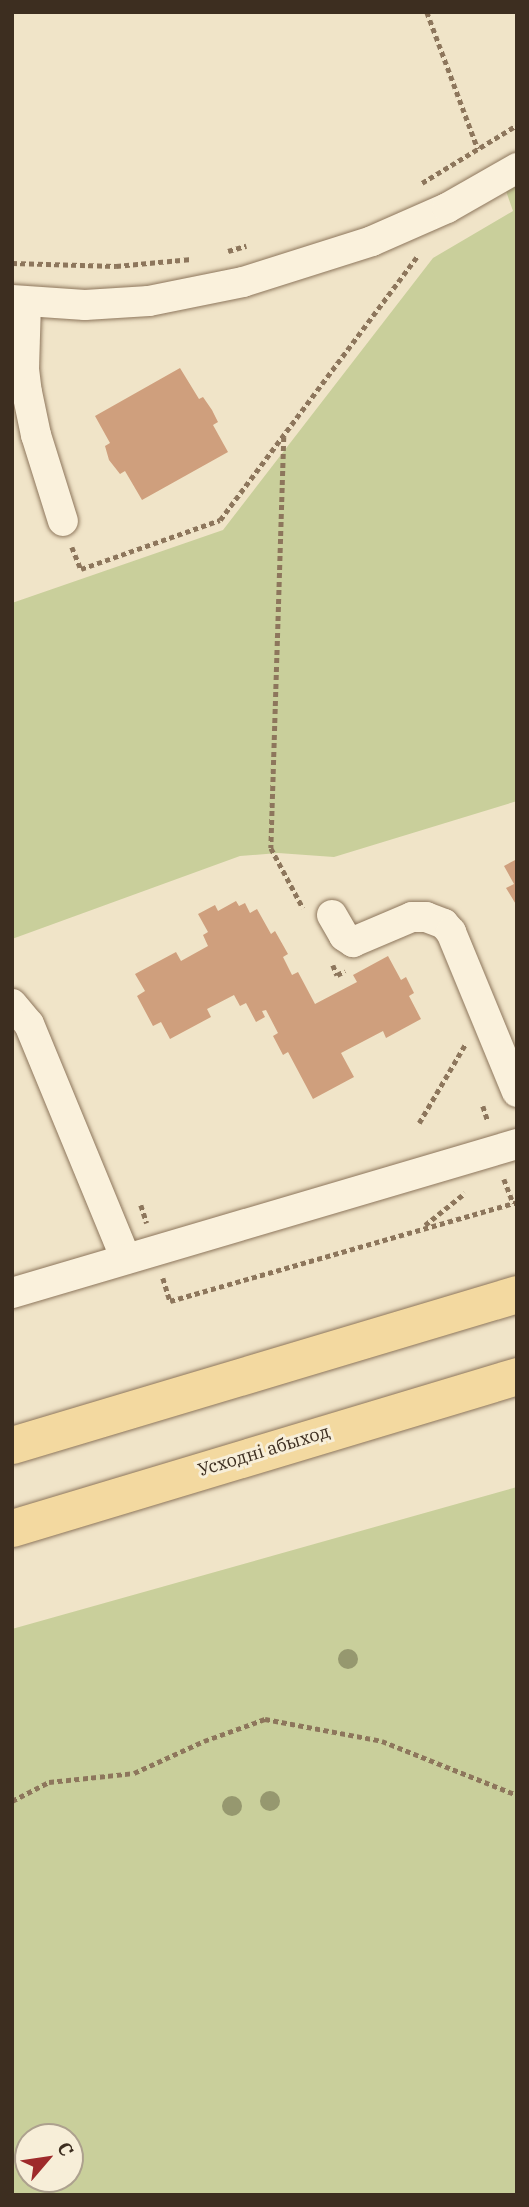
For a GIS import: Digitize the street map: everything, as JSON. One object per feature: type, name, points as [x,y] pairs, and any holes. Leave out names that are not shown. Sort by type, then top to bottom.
[{"type":"main road","points":[[12,1445],[517,1294]]},
{"type":"main road","name":"Усходні абыход","points":[[12,1528],[517,1376]]},
{"type":"street","points":[[63,521],[18,368],[19,301],[85,305],[149,301],[243,282],[320,260],[384,235],[447,208],[517,168]]},
{"type":"street","points":[[319,915],[353,942],[412,917],[426,917],[444,924],[451,932],[517,1092]]},
{"type":"street","points":[[12,1004],[29,1024],[126,1259]]},
{"type":"street","points":[[12,1293],[126,1259],[508,1155]]},
{"type":"path","points":[[428,12],[483,159]]},
{"type":"path","points":[[411,190],[517,125]]},
{"type":"path","points":[[219,254],[258,243]]},
{"type":"path","points":[[63,521],[81,569],[220,520],[417,256],[428,250]]},
{"type":"path","points":[[12,263],[116,267],[194,258]]},
{"type":"path","points":[[284,437],[271,848],[319,915]]},
{"type":"path","points":[[331,962],[337,975],[350,968]]},
{"type":"path","points":[[419,1123],[468,1040]]},
{"type":"path","points":[[483,1106],[490,1129]]},
{"type":"path","points":[[161,1270],[170,1301],[422,1227],[515,1203],[508,1155]]},
{"type":"path","points":[[422,1227],[470,1189]]},
{"type":"path","points":[[12,1801],[49,1782],[134,1773],[204,1741],[265,1719],[382,1741],[517,1795]]},
{"type":"green space","points":[[517,181],[517,801],[334,857],[278,853],[240,856],[12,939],[12,603],[223,530],[433,258],[513,211],[506,191]]},
{"type":"green space","points":[[517,1487],[517,2195],[12,2195],[12,1629]]},
{"type":"building","points":[[180,368],[199,399],[203,397],[212,410],[218,422],[213,425],[228,452],[142,500],[125,471],[120,474],[109,460],[105,446],[110,443],[95,416]]},
{"type":"building","points":[[517,859],[517,906],[506,888],[514,884],[504,866]]},
{"type":"building","points":[[236,901],[239,906],[245,903],[250,913],[257,909],[271,934],[275,931],[288,954],[283,957],[292,975],[298,972],[315,1004],[357,982],[353,975],[388,956],[401,980],[406,977],[414,993],[409,996],[421,1019],[386,1038],[383,1031],[341,1053],[354,1077],[313,1099],[288,1052],[283,1055],[273,1036],[278,1033],[266,1010],[262,1011],[265,1017],[256,1022],[246,1003],[240,1006],[234,995],[207,1009],[211,1017],[170,1039],[161,1022],[153,1026],[137,996],[145,991],[135,974],[176,952],[181,961],[208,946],[203,935],[208,932],[198,914],[215,905],[218,911]]}]
